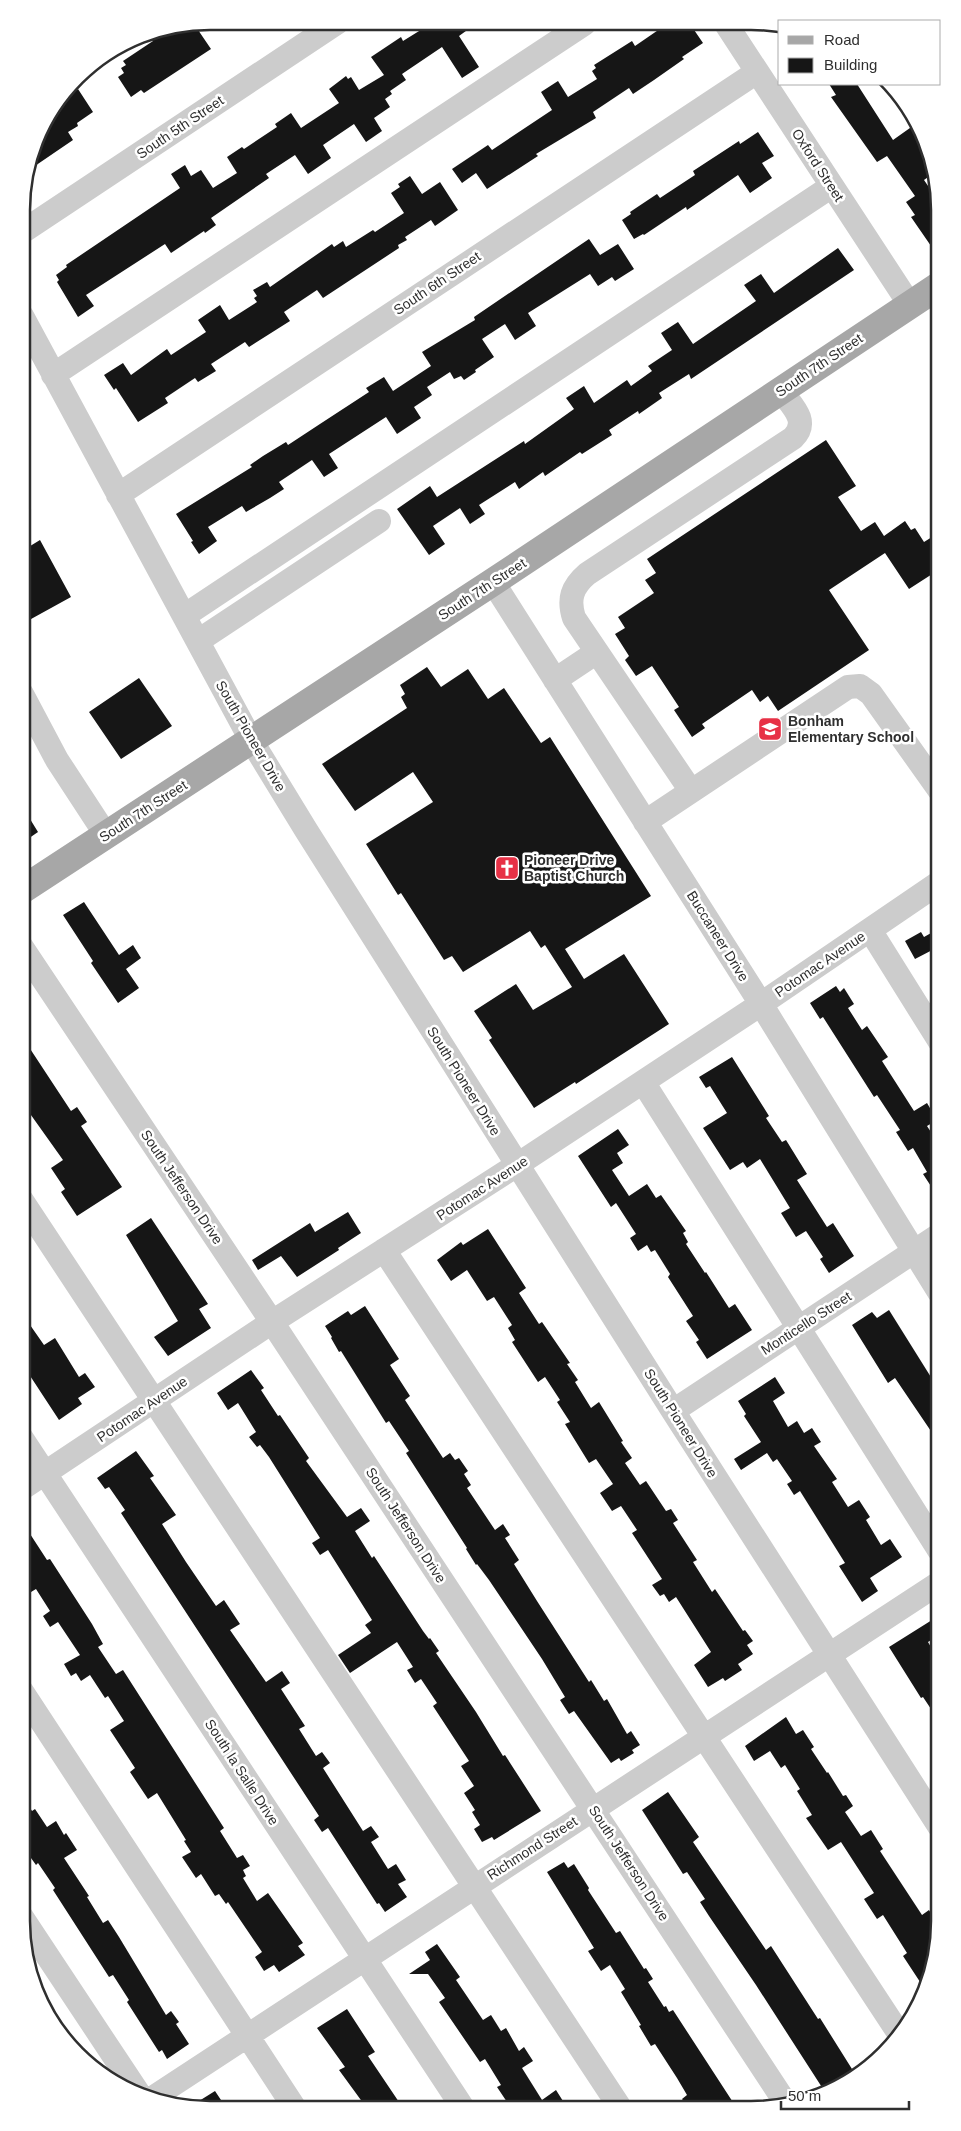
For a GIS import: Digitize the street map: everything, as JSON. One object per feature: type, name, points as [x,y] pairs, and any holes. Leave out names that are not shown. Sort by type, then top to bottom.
[{"type":"main road","name":"South 7th Street","points":[[30,885],[493,582],[931,291]]},
{"type":"street","name":"South 5th Street","points":[[30,227],[326,30]]},
{"type":"street","points":[[53,375],[575,30]]},
{"type":"street","name":"Oxford Street","points":[[730,30],[910,305]]},
{"type":"street","name":"South 6th Street","points":[[118,495],[757,72]]},
{"type":"street","points":[[184,616],[832,186]]},
{"type":"street","name":"South Pioneer Drive","points":[[31,354],[53,375],[251,740],[517,1165],[931,1814]]},
{"type":"street","points":[[691,791],[574,618],[570,607],[571,594],[577,582],[587,574],[793,438],[800,431],[802,424],[781,391]]},
{"type":"street","points":[[198,641],[379,521]]},
{"type":"street","name":"Buccaneer Drive","points":[[493,582],[761,1004],[931,1278]]},
{"type":"street","points":[[555,680],[597,652]]},
{"type":"street","points":[[645,822],[848,687],[860,686],[871,694],[931,778]]},
{"type":"street","points":[[30,709],[57,760],[106,835]]},
{"type":"street","name":"Potomac Avenue","points":[[30,1483],[272,1322],[643,1082],[931,888]]},
{"type":"street","points":[[870,930],[931,1028]]},
{"type":"street","name":"South Jefferson Drive","points":[[30,958],[593,1808],[783,2098]]},
{"type":"street","points":[[643,1082],[931,1537]]},
{"type":"street","points":[[30,1212],[476,1886],[616,2101]]},
{"type":"street","name":"Monticello Street","points":[[673,1411],[931,1241]]},
{"type":"street","points":[[384,1250],[895,2028]]},
{"type":"street","name":"South la Salle Drive","points":[[30,1450],[457,2101]]},
{"type":"street","name":"Richmond Street","points":[[158,2093],[931,1588]]},
{"type":"street","points":[[30,1704],[290,2101]]},
{"type":"street","points":[[30,1930],[131,2083]]},
{"type":"building","points":[[198,30],[211,49],[144,93],[141,90],[131,97],[118,77],[124,73],[121,68],[126,65],[123,61],[153,41],[175,33]]},
{"type":"building","points":[[421,30],[467,30],[459,36],[479,67],[462,78],[442,47],[402,74],[406,80],[390,91],[392,94],[385,99],[390,107],[374,118],[382,131],[366,142],[354,124],[323,145],[331,158],[308,174],[295,155],[266,174],[269,178],[211,218],[216,225],[205,233],[204,231],[171,253],[165,244],[86,295],[94,306],[78,317],[57,282],[59,280],[56,275],[67,267],[66,265],[180,188],[171,174],[185,165],[191,176],[201,170],[213,188],[237,173],[227,157],[242,147],[244,149],[277,127],[275,124],[291,113],[301,128],[339,103],[329,89],[346,76],[348,79],[351,77],[359,90],[384,75],[371,57],[401,37],[403,41]]},
{"type":"building","points":[[658,30],[694,30],[703,43],[682,57],[684,59],[633,94],[629,88],[593,112],[596,118],[536,154],[538,156],[487,189],[476,173],[462,183],[452,169],[488,145],[492,150],[552,110],[541,92],[558,81],[568,97],[597,79],[592,71],[596,68],[594,65],[632,41],[635,46]]},
{"type":"building","points":[[830,85],[858,85],[893,140],[911,127],[928,175],[924,180],[929,187],[931,198],[931,246],[911,217],[915,215],[906,202],[915,196],[887,156],[877,162],[831,97],[836,95]]},
{"type":"building","points":[[78,89],[93,112],[77,123],[78,126],[68,132],[73,140],[36,166],[54,120]]},
{"type":"building","points":[[758,132],[774,156],[762,163],[772,178],[750,193],[738,175],[687,210],[686,207],[644,235],[634,239],[622,220],[631,214],[630,212],[657,194],[660,198],[695,175],[693,171],[739,141],[740,144]]},
{"type":"building","points":[[410,176],[422,194],[440,182],[458,210],[435,226],[431,220],[405,237],[407,240],[398,245],[399,248],[323,298],[317,290],[284,312],[290,321],[249,347],[245,342],[211,364],[216,371],[198,382],[195,378],[165,398],[168,403],[138,422],[116,388],[114,390],[104,375],[123,363],[131,375],[167,349],[171,355],[206,332],[198,320],[220,305],[229,320],[257,302],[254,298],[257,296],[253,290],[267,282],[270,287],[332,244],[334,247],[343,241],[346,247],[373,230],[375,232],[404,213],[391,193],[400,187],[398,184]]},
{"type":"building","points":[[589,239],[600,255],[618,244],[634,269],[615,281],[612,277],[598,286],[590,274],[528,313],[536,326],[515,340],[505,324],[482,339],[494,357],[464,380],[461,376],[454,379],[450,372],[427,387],[432,395],[414,407],[421,418],[397,434],[386,417],[329,454],[338,468],[324,477],[312,460],[279,482],[284,489],[246,512],[242,506],[208,527],[217,541],[199,554],[176,514],[252,467],[250,465],[263,456],[286,442],[288,445],[369,392],[366,388],[384,377],[393,391],[431,366],[422,352],[475,320],[474,317]]},
{"type":"building","points":[[838,248],[854,270],[691,379],[689,374],[659,393],[662,398],[639,414],[638,411],[609,430],[612,435],[582,454],[580,452],[545,476],[543,472],[519,489],[515,482],[479,505],[485,514],[470,524],[460,508],[433,526],[445,544],[429,555],[397,509],[430,486],[437,497],[524,441],[525,444],[574,409],[566,398],[584,386],[594,403],[627,380],[631,386],[652,371],[648,366],[672,350],[661,333],[678,322],[693,344],[756,301],[744,285],[761,274],[774,293]]},
{"type":"building","points":[[826,440],[856,486],[838,497],[861,531],[875,522],[884,536],[905,521],[911,530],[915,528],[924,542],[931,538],[931,575],[909,589],[885,553],[829,590],[869,650],[778,711],[768,696],[760,702],[752,690],[702,724],[705,728],[692,737],[674,710],[679,707],[652,666],[636,676],[625,660],[629,656],[615,634],[625,628],[618,617],[654,593],[645,580],[656,573],[647,559]]},
{"type":"building","points":[[40,540],[71,597],[30,620],[30,546]]},
{"type":"building","name":"Pioneer Drive Baptist Church","points":[[427,667],[441,687],[468,669],[488,699],[504,688],[541,743],[550,737],[651,896],[565,949],[584,979],[624,954],[669,1024],[576,1084],[575,1082],[534,1108],[489,1040],[492,1038],[474,1011],[516,984],[533,1010],[572,987],[545,945],[541,948],[530,931],[463,972],[452,956],[444,960],[401,893],[398,895],[366,844],[433,802],[413,772],[355,811],[322,764],[407,708],[401,697],[405,694],[400,685]]},
{"type":"building","points":[[139,678],[172,726],[121,759],[89,712]]},
{"type":"building","points":[[30,819],[38,832],[30,838]]},
{"type":"building","points":[[84,902],[119,955],[133,945],[141,958],[126,969],[139,988],[118,1003],[91,963],[93,961],[63,915]]},
{"type":"building","points":[[921,932],[924,937],[931,933],[931,951],[915,959],[905,941]]},
{"type":"building","points":[[836,986],[840,992],[844,988],[854,1004],[848,1008],[862,1030],[867,1026],[888,1057],[882,1061],[914,1111],[927,1103],[931,1110],[931,1124],[927,1126],[931,1132],[931,1186],[923,1174],[927,1172],[913,1148],[908,1151],[896,1132],[900,1130],[877,1095],[874,1097],[823,1017],[820,1019],[810,1003]]},
{"type":"building","points":[[30,1049],[71,1111],[77,1107],[87,1122],[81,1126],[122,1187],[77,1216],[61,1192],[65,1189],[51,1168],[63,1160],[30,1114]]},
{"type":"building","points":[[732,1057],[769,1116],[766,1118],[782,1142],[786,1140],[807,1174],[797,1180],[827,1227],[833,1223],[854,1256],[829,1273],[820,1259],[823,1257],[806,1231],[796,1237],[781,1213],[790,1208],[760,1159],[747,1168],[743,1162],[730,1170],[703,1128],[727,1113],[710,1086],[706,1088],[699,1077]]},
{"type":"building","points":[[618,1129],[629,1145],[617,1153],[623,1163],[612,1170],[629,1196],[647,1184],[656,1198],[661,1195],[686,1231],[683,1233],[688,1242],[686,1244],[705,1273],[729,1308],[735,1304],[752,1330],[707,1359],[696,1342],[699,1340],[686,1321],[693,1316],[668,1277],[670,1274],[655,1250],[651,1252],[647,1245],[638,1251],[630,1238],[636,1234],[616,1203],[611,1207],[578,1156]]},
{"type":"building","points":[[348,1212],[361,1233],[338,1248],[339,1250],[297,1277],[281,1256],[258,1270],[252,1260],[310,1223],[315,1232]]},
{"type":"building","points":[[151,1218],[208,1304],[199,1309],[211,1328],[168,1356],[154,1337],[178,1321],[126,1235]]},
{"type":"building","points":[[488,1229],[526,1288],[519,1293],[539,1324],[542,1322],[570,1363],[567,1364],[578,1380],[575,1382],[591,1408],[599,1402],[623,1441],[621,1442],[632,1458],[625,1463],[640,1485],[646,1481],[666,1511],[671,1509],[678,1520],[673,1523],[697,1560],[693,1562],[712,1592],[715,1589],[743,1631],[745,1630],[753,1641],[747,1645],[753,1654],[738,1664],[742,1670],[725,1681],[723,1678],[708,1687],[694,1665],[711,1652],[676,1597],[669,1602],[664,1594],[660,1596],[652,1585],[662,1579],[632,1533],[637,1530],[621,1506],[612,1511],[600,1493],[613,1484],[596,1459],[589,1463],[565,1424],[570,1422],[557,1402],[560,1400],[545,1377],[538,1382],[512,1342],[515,1340],[508,1328],[512,1325],[494,1297],[487,1301],[467,1270],[451,1281],[437,1260],[461,1242],[463,1245]]},
{"type":"building","points":[[365,1306],[399,1359],[390,1365],[410,1396],[405,1400],[443,1458],[450,1453],[455,1460],[459,1458],[468,1471],[464,1474],[471,1485],[467,1488],[495,1530],[503,1524],[510,1535],[505,1538],[519,1560],[514,1564],[537,1601],[589,1682],[591,1680],[604,1701],[607,1699],[627,1734],[631,1731],[640,1745],[632,1750],[634,1753],[621,1761],[619,1758],[611,1763],[574,1711],[569,1714],[560,1700],[565,1697],[542,1659],[489,1580],[476,1565],[406,1453],[409,1451],[389,1421],[386,1423],[331,1338],[325,1326],[348,1311],[351,1315]]},
{"type":"building","points":[[889,1310],[931,1377],[931,1431],[895,1378],[888,1383],[852,1325],[872,1312],[877,1318]]},
{"type":"building","points":[[30,1325],[44,1345],[55,1338],[79,1377],[85,1373],[95,1387],[78,1398],[82,1404],[59,1420],[30,1376]]},
{"type":"building","points":[[251,1370],[264,1388],[261,1390],[278,1416],[280,1415],[309,1458],[306,1461],[347,1517],[361,1508],[370,1521],[355,1531],[372,1558],[374,1556],[423,1631],[439,1651],[436,1653],[541,1811],[494,1840],[492,1837],[482,1842],[474,1829],[480,1825],[472,1812],[475,1810],[464,1793],[474,1786],[461,1766],[469,1761],[433,1706],[437,1703],[421,1679],[415,1683],[407,1670],[413,1667],[397,1642],[350,1673],[338,1655],[371,1633],[365,1625],[372,1620],[328,1550],[320,1555],[312,1543],[320,1538],[269,1457],[260,1445],[257,1447],[249,1437],[256,1432],[238,1403],[228,1410],[217,1393]]},
{"type":"building","points":[[775,1377],[785,1393],[773,1401],[788,1427],[797,1421],[804,1433],[812,1428],[821,1442],[814,1446],[837,1479],[832,1482],[848,1507],[859,1500],[870,1517],[866,1520],[881,1545],[890,1539],[902,1557],[870,1578],[878,1591],[862,1602],[839,1566],[845,1563],[800,1491],[794,1495],[787,1484],[792,1481],[777,1459],[773,1462],[767,1453],[741,1470],[734,1459],[761,1442],[744,1416],[746,1414],[738,1401]]},
{"type":"building","points":[[136,1451],[154,1476],[150,1478],[176,1515],[162,1524],[216,1606],[224,1600],[240,1624],[230,1630],[266,1682],[282,1671],[290,1683],[281,1689],[305,1726],[299,1729],[316,1756],[322,1752],[330,1763],[323,1768],[363,1831],[371,1826],[379,1837],[371,1842],[388,1869],[396,1864],[406,1880],[398,1884],[407,1897],[385,1912],[379,1903],[377,1904],[328,1828],[322,1832],[314,1820],[319,1816],[121,1513],[125,1510],[109,1487],[105,1489],[97,1478]]},
{"type":"building","points":[[30,1534],[47,1560],[50,1559],[92,1624],[103,1644],[98,1647],[116,1674],[123,1670],[224,1828],[220,1831],[237,1858],[243,1855],[250,1866],[243,1870],[246,1876],[243,1878],[257,1901],[268,1893],[303,1943],[298,1946],[305,1955],[279,1972],[274,1965],[264,1971],[255,1957],[262,1952],[228,1902],[226,1904],[219,1894],[215,1896],[201,1874],[196,1878],[182,1857],[191,1852],[184,1841],[186,1840],[157,1793],[148,1799],[130,1772],[135,1768],[110,1730],[124,1721],[108,1696],[105,1698],[90,1675],[81,1681],[76,1673],[71,1676],[64,1664],[80,1655],[58,1622],[50,1627],[43,1616],[50,1611],[36,1589],[30,1593]]},
{"type":"building","points":[[931,1621],[931,1640],[928,1642],[931,1647],[931,1709],[923,1697],[921,1698],[889,1647]]},
{"type":"building","points":[[786,1717],[796,1734],[803,1730],[814,1747],[811,1749],[843,1796],[846,1795],[853,1806],[845,1812],[861,1836],[871,1830],[883,1849],[880,1851],[922,1915],[929,1910],[931,1913],[928,1956],[920,1982],[903,1956],[907,1953],[883,1915],[877,1919],[864,1899],[874,1893],[841,1842],[828,1850],[806,1818],[812,1815],[797,1791],[800,1789],[785,1765],[781,1768],[770,1751],[754,1761],[745,1746]]},
{"type":"building","points":[[668,1792],[699,1837],[693,1842],[766,1950],[771,1946],[853,2070],[821,2086],[700,1902],[705,1899],[687,1872],[683,1874],[642,1810]]},
{"type":"building","points":[[30,1808],[32,1811],[35,1809],[47,1827],[56,1821],[64,1835],[66,1833],[77,1850],[64,1858],[89,1896],[87,1897],[103,1923],[108,1920],[166,2015],[171,2011],[179,2022],[176,2024],[189,2044],[167,2059],[162,2050],[159,2052],[127,2002],[129,2000],[113,1975],[109,1977],[53,1890],[55,1888],[38,1863],[36,1865],[30,1857]]},
{"type":"building","points":[[564,1862],[568,1868],[574,1864],[589,1888],[588,1890],[616,1933],[620,1931],[644,1969],[646,1968],[653,1979],[648,1982],[664,2007],[666,2006],[669,2012],[673,2010],[732,2101],[683,2101],[682,2099],[687,2095],[655,2044],[651,2046],[639,2026],[641,2025],[621,1992],[625,1989],[610,1965],[601,1971],[588,1951],[594,1948],[547,1872]]},
{"type":"building","points":[[437,1944],[460,1977],[456,1980],[483,2020],[491,2015],[501,2031],[506,2028],[519,2051],[524,2047],[533,2061],[522,2068],[542,2100],[556,2090],[563,2101],[506,2101],[497,2087],[501,2085],[485,2059],[480,2062],[439,2002],[445,1998],[428,1974],[409,1974],[430,1960],[425,1952]]},
{"type":"building","points":[[347,2009],[375,2052],[368,2056],[398,2101],[362,2101],[339,2070],[345,2067],[317,2028]]},
{"type":"building","points":[[215,2091],[222,2101],[210,2101],[199,2101]]},
{"type":"place","name":"Bonham Elementary School","points":[[770,729]]},
{"type":"place","name":"Pioneer Drive Baptist Church","points":[[507,868]]}]
